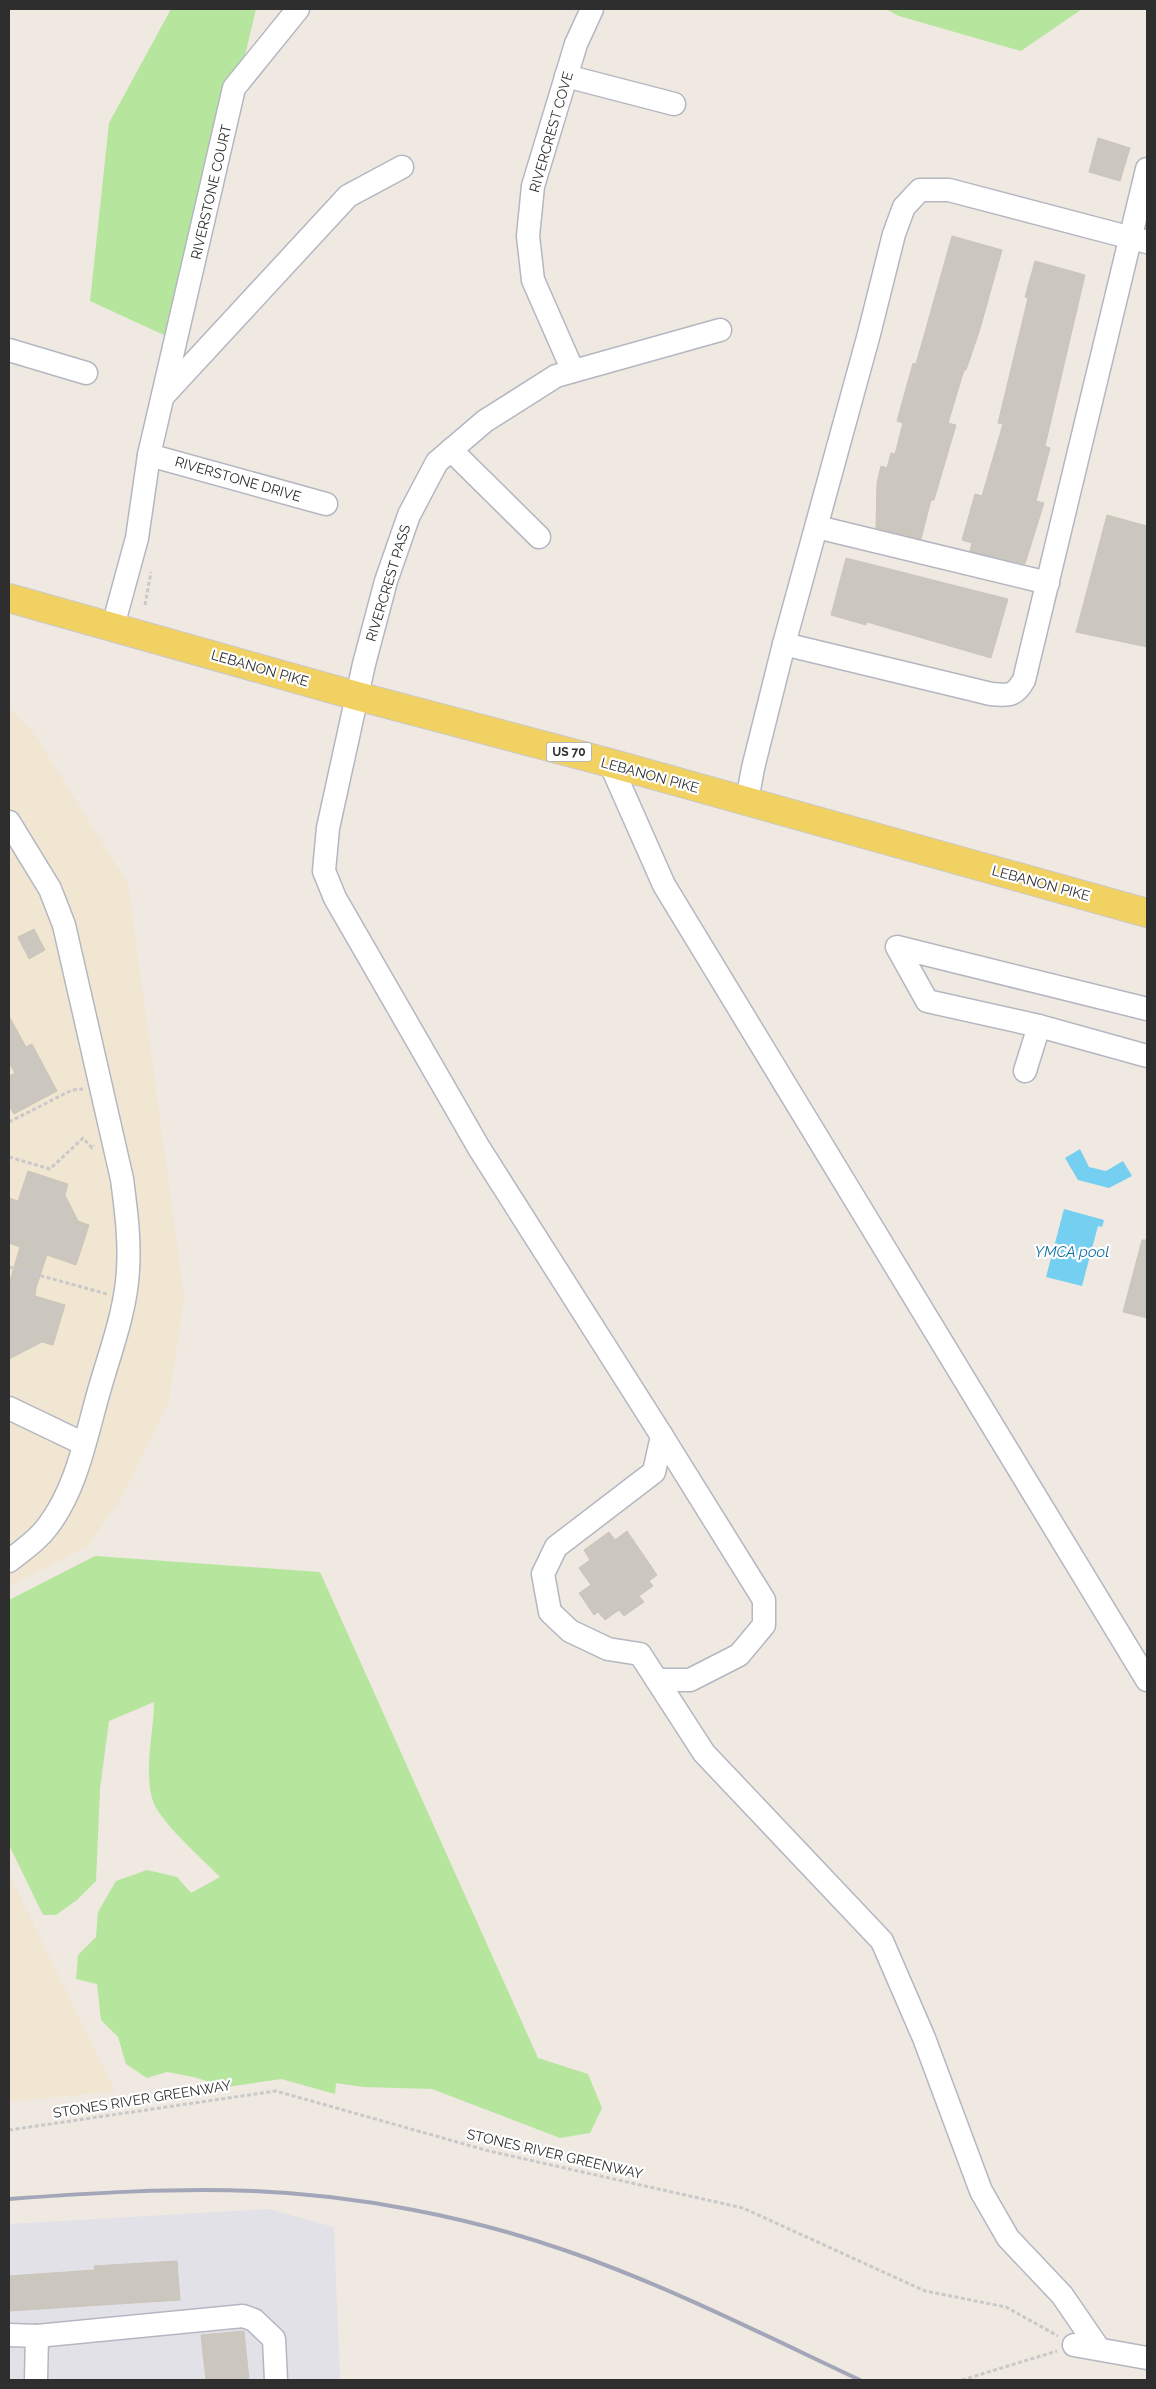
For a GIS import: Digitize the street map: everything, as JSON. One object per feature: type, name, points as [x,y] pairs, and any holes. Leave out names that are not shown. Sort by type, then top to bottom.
[{"type":"main road","name":"LEBANON PIKE","points":[[9,598],[357,696],[610,763],[1147,913]]},
{"type":"street","name":"RIVERSTONE COURT","points":[[113,626],[137,538],[150,455],[234,88],[298,9]]},
{"type":"street","name":"RIVERCREST COVE","points":[[573,371],[532,280],[528,236],[533,186],[576,44],[592,9]]},
{"type":"street","points":[[566,76],[674,104]]},
{"type":"street","name":"RIVERSTONE COURT","points":[[164,395],[348,196],[402,167]]},
{"type":"street","points":[[784,644],[991,694],[1006,695],[1018,691],[1024,680],[1139,240],[1147,169]]},
{"type":"street","points":[[747,801],[753,768],[784,644],[870,334],[894,234],[904,207],[920,190],[949,190],[1139,240]]},
{"type":"street","name":"RIVERCREST PASS","points":[[657,1680],[690,1680],[739,1656],[764,1625],[764,1600],[479,1148],[335,898],[324,871],[328,828],[357,696],[386,581],[409,515],[437,462],[485,421],[556,376],[720,330]]},
{"type":"street","points":[[9,350],[86,373]]},
{"type":"street","points":[[451,450],[540,536]]},
{"type":"street","name":"RIVERSTONE DRIVE","points":[[150,455],[326,504]]},
{"type":"street","points":[[817,527],[1048,583]]},
{"type":"street","points":[[610,763],[664,885],[1147,1680]]},
{"type":"street","points":[[9,822],[50,889],[59,911],[111,1129],[128,1218],[128,1271],[124,1298],[84,1444],[68,1490],[48,1526],[26,1548],[9,1561]]},
{"type":"street","points":[[1147,1008],[897,947],[927,1001],[1039,1026],[1147,1056]]},
{"type":"street","points":[[1025,1070],[1039,1026]]},
{"type":"street","points":[[9,1408],[84,1444]]},
{"type":"street","points":[[662,1436],[654,1472],[556,1547],[543,1574],[550,1612],[570,1631],[608,1649],[640,1654],[704,1753],[882,1941],[924,2038],[981,2191],[1008,2238],[1062,2295],[1099,2349]]},
{"type":"street","points":[[9,2335],[37,2336],[243,2316],[254,2320],[274,2339],[276,2380]]},
{"type":"street","points":[[36,2380],[37,2336]]},
{"type":"street","points":[[1074,2345],[1147,2358]]},
{"type":"path","points":[[9,1122],[72,1090],[101,1088]]},
{"type":"path","points":[[9,1157],[50,1169],[83,1138],[92,1148],[111,1129]]},
{"type":"path","points":[[9,1267],[124,1298]]},
{"type":"path","name":"STONES RIVER GREENWAY","points":[[9,2130],[276,2090],[489,2151],[743,2208],[925,2291],[1006,2307],[1074,2345]]},
{"type":"path","points":[[962,2380],[1011,2367],[1074,2345]]},
{"type":"shaded area","points":[[9,708],[35,735],[128,884],[184,1297],[169,1401],[124,1493],[87,1547],[9,1587]]},
{"type":"shaded area","points":[[9,1874],[115,2091],[9,2102]]},
{"type":"shaded area","points":[[269,2209],[334,2227],[340,2380],[9,2380],[9,2224]]},
{"type":"green space","points":[[171,9],[256,9],[177,341],[90,301],[109,123]]},
{"type":"green space","points":[[886,9],[1082,9],[1021,51],[899,16]]},
{"type":"green space","points":[[95,1556],[320,1572],[538,2058],[588,2074],[602,2108],[590,2133],[560,2138],[432,2089],[363,2087],[336,2083],[335,2094],[281,2079],[227,2087],[167,2072],[147,2078],[126,2064],[118,2037],[101,2020],[97,1984],[76,1979],[78,1955],[96,1937],[98,1912],[116,1881],[147,1870],[177,1877],[191,1893],[220,1877],[171,1828],[162,1817],[152,1798],[149,1762],[154,1702],[109,1721],[100,1789],[96,1881],[77,1900],[56,1915],[43,1915],[9,1845],[9,1600]]},
{"type":"water","points":[[1080,1149],[1089,1167],[1106,1171],[1123,1161],[1132,1176],[1109,1188],[1078,1180],[1065,1158]]},
{"type":"water","name":"YMCA pool","points":[[1064,1209],[1104,1220],[1102,1227],[1098,1226],[1082,1286],[1046,1277]]},
{"type":"building","points":[[1098,138],[1130,148],[1120,181],[1089,172]]},
{"type":"building","points":[[952,236],[1002,250],[980,329],[966,370],[964,370],[948,423],[956,425],[934,500],[931,500],[921,539],[876,528],[877,483],[881,466],[887,468],[891,453],[895,454],[903,423],[897,421],[913,363],[916,364]]},
{"type":"building","points":[[1035,261],[1085,275],[1045,446],[1050,448],[1036,501],[1044,503],[1025,564],[970,551],[972,543],[962,540],[975,494],[982,496],[1003,424],[998,423],[1028,298],[1025,297]]},
{"type":"building","points":[[1107,515],[1147,526],[1147,647],[1076,632]]},
{"type":"building","points":[[846,558],[1008,599],[991,658],[867,622],[866,625],[831,615]]},
{"type":"building","points":[[34,929],[45,950],[29,959],[18,937]]},
{"type":"building","points":[[9,1016],[26,1047],[32,1044],[57,1091],[14,1114],[9,1106],[9,1076],[15,1073],[9,1063]]},
{"type":"building","points":[[28,1171],[68,1184],[65,1195],[78,1221],[89,1225],[76,1265],[47,1255],[36,1288],[35,1296],[65,1305],[53,1345],[42,1342],[9,1359],[9,1284],[20,1247],[9,1243],[9,1198],[18,1201]]},
{"type":"building","points":[[1142,1240],[1147,1240],[1147,1318],[1123,1312]]},
{"type":"building","points":[[627,1531],[657,1575],[649,1581],[653,1586],[639,1596],[644,1602],[624,1616],[619,1610],[605,1620],[598,1612],[594,1615],[579,1593],[591,1585],[579,1568],[590,1560],[584,1550],[609,1532],[615,1540]]},
{"type":"building","points":[[177,2261],[180,2300],[9,2311],[9,2276],[95,2270],[94,2266]]},
{"type":"building","points":[[244,2331],[249,2380],[206,2380],[201,2335]]},
{"type":"railway","points":[[9,2199],[131,2192],[253,2191],[332,2197],[452,2218],[530,2239],[605,2265],[715,2312],[860,2380]]}]
